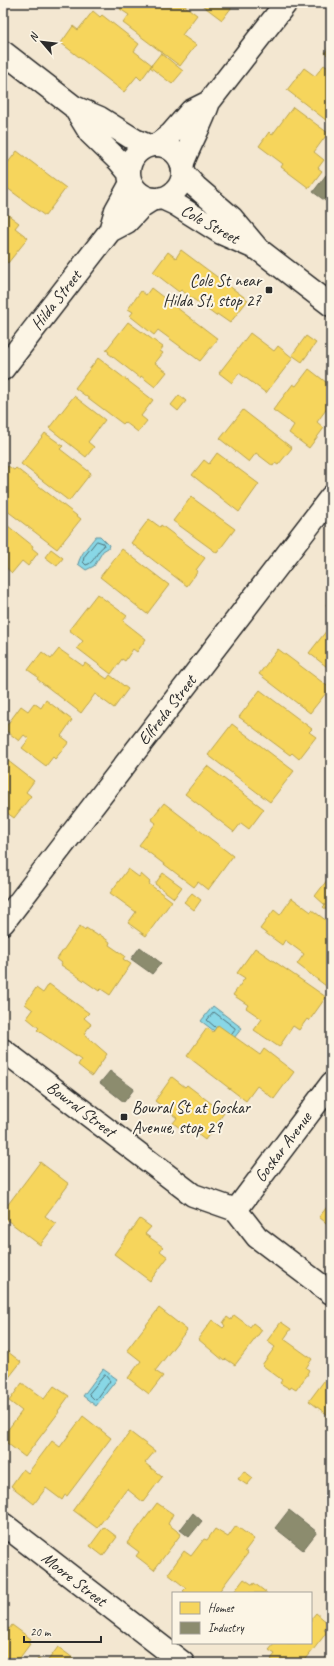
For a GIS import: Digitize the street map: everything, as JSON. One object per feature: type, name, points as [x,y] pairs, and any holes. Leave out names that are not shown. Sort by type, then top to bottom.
[{"type":"street","points":[[130,178],[131,164],[135,156],[171,134],[191,111],[208,102],[286,3]]},
{"type":"street","points":[[3,52],[74,107],[100,118],[135,140],[153,146],[165,147],[173,151],[178,157],[182,169]]},
{"type":"street","points":[[74,107],[90,133],[119,161],[136,190],[144,196],[157,199],[171,195],[181,181],[182,169],[188,148],[204,119],[208,102]]},
{"type":"street","name":"Cole Street","points":[[182,169],[196,187],[232,218],[258,249],[331,305]]},
{"type":"street","name":"Hilda Street","points":[[3,369],[110,231],[116,210],[130,178]]},
{"type":"street","name":"Cole Street","points":[[157,199],[175,204],[221,233],[258,249]]},
{"type":"street","name":"Hilda Street","points":[[110,231],[127,222],[142,206],[157,199]]},
{"type":"street","name":"Elfreda Street","points":[[3,924],[331,497]]},
{"type":"street","name":"Bowral Street","points":[[3,1050],[194,1195],[236,1210]]},
{"type":"street","name":"Goskar Avenue","points":[[236,1210],[331,1084]]},
{"type":"street","points":[[236,1210],[257,1237],[331,1293]]},
{"type":"street","name":"Moore Street","points":[[3,1524],[183,1663]]},
{"type":"water","points":[[96,536],[100,536],[109,545],[108,548],[103,551],[94,566],[86,570],[78,564],[79,560]]},
{"type":"water","points":[[213,1006],[242,1028],[230,1043],[201,1021]]},
{"type":"water","points":[[103,1369],[117,1379],[96,1406],[83,1396]]},
{"type":"building: Homes","points":[[124,3],[181,3],[197,15],[182,35],[196,45],[180,66],[123,23],[129,15],[120,9]]},
{"type":"building: Homes","points":[[204,3],[235,3],[222,20],[202,5]]},
{"type":"building: Homes","points":[[93,11],[100,17],[102,15],[139,44],[134,51],[152,65],[141,80],[137,76],[124,92],[61,43],[73,26],[78,30]]},
{"type":"building: Homes","points":[[331,44],[331,58],[325,53]]},
{"type":"building: Homes","points":[[161,53],[183,71],[172,84],[150,67]]},
{"type":"building: Homes","points":[[324,65],[331,70],[331,124],[287,90],[304,68],[315,76]]},
{"type":"building: Homes","points":[[293,107],[328,133],[314,152],[324,160],[318,168],[322,171],[309,188],[281,167],[283,164],[259,146],[269,132],[272,135]]},
{"type":"building: Homes","points":[[17,151],[66,188],[45,216],[3,185],[3,169]]},
{"type":"building: Homes","points":[[3,211],[19,223],[15,228],[28,238],[8,263],[3,259]]},
{"type":"building: Homes","points":[[181,250],[248,300],[230,323],[217,314],[216,316],[181,290],[179,292],[153,272],[168,252],[176,258]]},
{"type":"building: Homes","points":[[151,288],[218,339],[200,361],[158,330],[154,335],[130,316],[133,312],[128,309],[141,291],[146,295]]},
{"type":"building: Homes","points":[[128,322],[163,347],[160,351],[163,353],[155,363],[167,372],[155,387],[141,376],[140,378],[106,350]]},
{"type":"building: Homes","points":[[250,333],[274,351],[278,346],[293,358],[266,393],[239,373],[232,383],[219,373]]},
{"type":"building: Homes","points":[[306,336],[316,343],[302,362],[292,355]]},
{"type":"building: Homes","points":[[98,358],[153,400],[141,416],[147,421],[138,432],[125,422],[123,424],[75,388]]},
{"type":"building: Homes","points":[[309,369],[331,386],[331,403],[317,422],[324,428],[309,448],[289,433],[294,425],[273,410],[293,384],[296,386]]},
{"type":"building: Homes","points":[[179,395],[186,401],[178,411],[171,405]]},
{"type":"building: Homes","points":[[74,396],[105,420],[88,442],[94,447],[86,457],[49,428]]},
{"type":"building: Homes","points":[[243,410],[292,448],[278,465],[275,463],[273,466],[256,453],[249,462],[220,439]]},
{"type":"building: Homes","points":[[45,433],[63,446],[60,449],[91,473],[69,501],[21,464]]},
{"type":"building: Homes","points":[[217,453],[259,484],[239,512],[192,475],[204,460],[209,464]]},
{"type":"building: Homes","points":[[8,466],[14,470],[16,468],[81,519],[57,549],[6,510],[3,513],[3,472]]},
{"type":"building: Homes","points":[[191,497],[235,529],[217,553],[173,521]]},
{"type":"building: Homes","points":[[149,519],[160,527],[161,525],[205,558],[187,586],[131,543]]},
{"type":"building: Homes","points":[[3,522],[33,546],[32,548],[38,553],[28,566],[22,561],[12,573],[3,565]]},
{"type":"building: Homes","points":[[51,549],[63,558],[57,566],[45,557]]},
{"type":"building: Homes","points":[[122,549],[169,585],[147,614],[100,577]]},
{"type":"building: Homes","points":[[97,594],[127,616],[123,621],[146,639],[137,652],[133,649],[125,661],[122,659],[111,674],[77,648],[83,641],[69,630]]},
{"type":"building: Homes","points":[[331,598],[331,609],[326,605]]},
{"type":"building: Homes","points":[[331,625],[331,670],[309,653]]},
{"type":"building: Homes","points":[[59,649],[83,666],[85,663],[107,679],[110,675],[128,689],[114,708],[95,694],[81,713],[37,679],[38,677],[28,670],[42,652],[51,659]]},
{"type":"building: Homes","points":[[278,649],[330,688],[310,713],[259,674]]},
{"type":"building: Homes","points":[[260,690],[312,729],[309,732],[316,737],[299,759],[292,753],[290,755],[239,717]]},
{"type":"building: Homes","points":[[46,700],[72,720],[61,736],[69,742],[55,759],[53,757],[46,766],[22,748],[29,739],[24,735],[19,741],[4,729],[21,706],[28,711],[34,703],[41,708]]},
{"type":"building: Homes","points":[[232,724],[294,771],[270,802],[208,755]]},
{"type":"building: Homes","points":[[3,757],[34,781],[26,792],[31,796],[14,818],[3,810]]},
{"type":"building: Homes","points":[[207,766],[264,809],[249,829],[241,823],[234,832],[185,794]]},
{"type":"building: Homes","points":[[164,803],[233,856],[208,890],[198,882],[194,887],[139,845],[156,823],[151,819]]},
{"type":"building: Homes","points":[[128,869],[139,877],[141,874],[150,882],[149,884],[172,901],[146,936],[128,923],[136,912],[110,893]]},
{"type":"building: Homes","points":[[163,873],[182,887],[174,898],[155,884]]},
{"type":"building: Homes","points":[[331,875],[331,913],[323,907],[325,905],[315,896]]},
{"type":"building: Homes","points":[[192,893],[201,900],[194,910],[184,902]]},
{"type":"building: Homes","points":[[292,898],[331,924],[331,980],[326,986],[297,964],[304,954],[285,940],[282,945],[260,929],[274,910],[280,915]]},
{"type":"building: Homes","points":[[80,926],[85,930],[86,928],[97,935],[99,934],[110,942],[109,945],[125,956],[123,959],[131,964],[110,995],[101,989],[99,991],[61,965],[62,963],[57,959]]},
{"type":"building: Homes","points":[[255,948],[326,997],[309,1021],[307,1019],[299,1030],[293,1026],[279,1047],[254,1030],[262,1019],[246,1008],[248,1005],[233,995],[245,978],[237,973]]},
{"type":"building: Homes","points":[[49,984],[89,1013],[84,1018],[91,1024],[84,1034],[107,1054],[92,1076],[78,1065],[81,1060],[37,1030],[39,1028],[27,1018],[33,1010],[25,1004],[36,988],[43,993]]},
{"type":"building: Homes","points":[[218,1025],[260,1055],[264,1049],[294,1072],[274,1099],[257,1086],[246,1101],[187,1056],[207,1028],[213,1032]]},
{"type":"building: Homes","points":[[172,1077],[185,1087],[187,1085],[224,1113],[205,1140],[192,1130],[188,1134],[173,1123],[177,1118],[155,1101]]},
{"type":"building: Homes","points":[[40,1162],[69,1184],[45,1216],[56,1224],[40,1245],[3,1217],[3,1211]]},
{"type":"building: Homes","points":[[331,1202],[331,1227],[319,1217]]},
{"type":"building: Homes","points":[[140,1219],[151,1227],[145,1234],[163,1247],[160,1251],[168,1257],[150,1281],[114,1254]]},
{"type":"building: Homes","points":[[159,1308],[187,1330],[155,1371],[163,1376],[149,1394],[128,1378],[141,1361],[127,1350]]},
{"type":"building: Homes","points":[[234,1315],[250,1327],[253,1323],[262,1330],[235,1365],[226,1359],[224,1361],[198,1339],[212,1320],[223,1328],[225,1326],[223,1323],[227,1317],[231,1320]]},
{"type":"building: Homes","points":[[281,1322],[291,1329],[284,1339],[312,1359],[306,1368],[309,1370],[308,1374],[296,1390],[291,1387],[290,1389],[280,1383],[282,1380],[262,1365],[275,1347],[267,1341]]},
{"type":"building: Homes","points":[[3,1348],[21,1362],[3,1385]]},
{"type":"building: Homes","points":[[327,1377],[331,1381],[331,1422],[326,1418],[328,1415],[309,1401]]},
{"type":"building: Homes","points":[[22,1383],[44,1399],[54,1386],[69,1396],[58,1411],[59,1412],[25,1457],[3,1440],[3,1436],[22,1411],[9,1401]]},
{"type":"building: Homes","points":[[83,1416],[111,1438],[67,1496],[65,1495],[62,1500],[46,1488],[34,1504],[11,1486],[23,1469],[28,1473],[52,1441],[60,1447]]},
{"type":"building: Homes","points":[[130,1432],[155,1451],[145,1463],[162,1477],[143,1502],[127,1489],[97,1528],[73,1510]]},
{"type":"building: Homes","points":[[244,1471],[253,1478],[247,1485],[238,1479]]},
{"type":"building: Homes","points":[[157,1503],[173,1514],[168,1524],[181,1534],[154,1570],[136,1556],[139,1552],[127,1543]]},
{"type":"building: Homes","points":[[236,1526],[254,1539],[245,1551],[248,1553],[219,1592],[184,1592],[183,1591],[186,1588],[168,1574],[184,1551],[191,1556],[204,1539],[207,1540],[215,1529],[228,1537]]},
{"type":"building: Homes","points":[[104,1527],[117,1537],[103,1556],[90,1546]]},
{"type":"building: Homes","points":[[244,1579],[253,1585],[254,1583],[266,1592],[234,1592]]},
{"type":"building: Homes","points":[[316,1613],[329,1624],[324,1630],[327,1632],[303,1663],[298,1660],[295,1663],[275,1663],[271,1659],[275,1654],[269,1650],[274,1644],[312,1644],[312,1618]]},
{"type":"building: Homes","points":[[3,1624],[9,1629],[12,1625],[31,1639],[28,1643],[30,1644],[16,1663],[3,1663]]},
{"type":"building: Homes","points":[[58,1647],[69,1655],[79,1663],[46,1663]]},
{"type":"building: Homes","points":[[331,1655],[331,1663],[325,1663]]},
{"type":"building: Homes","points":[[38,1659],[44,1663],[36,1663]]},
{"type":"building: Industry","points":[[326,175],[331,179],[331,205],[313,192]]},
{"type":"building: Industry","points":[[140,947],[161,963],[152,974],[131,959]]},
{"type":"building: Industry","points":[[110,1071],[134,1089],[124,1102],[100,1083]]},
{"type":"building: Industry","points":[[289,1510],[317,1532],[303,1550],[275,1528]]},
{"type":"building: Industry","points":[[193,1513],[202,1521],[189,1537],[180,1530]]},
{"type":"place","name":"Cole St near Hilda St, stop 27","points":[[269,290]]},
{"type":"place","name":"Bowral St at Goskar Avenue, stop 29","points":[[124,1117]]}]
